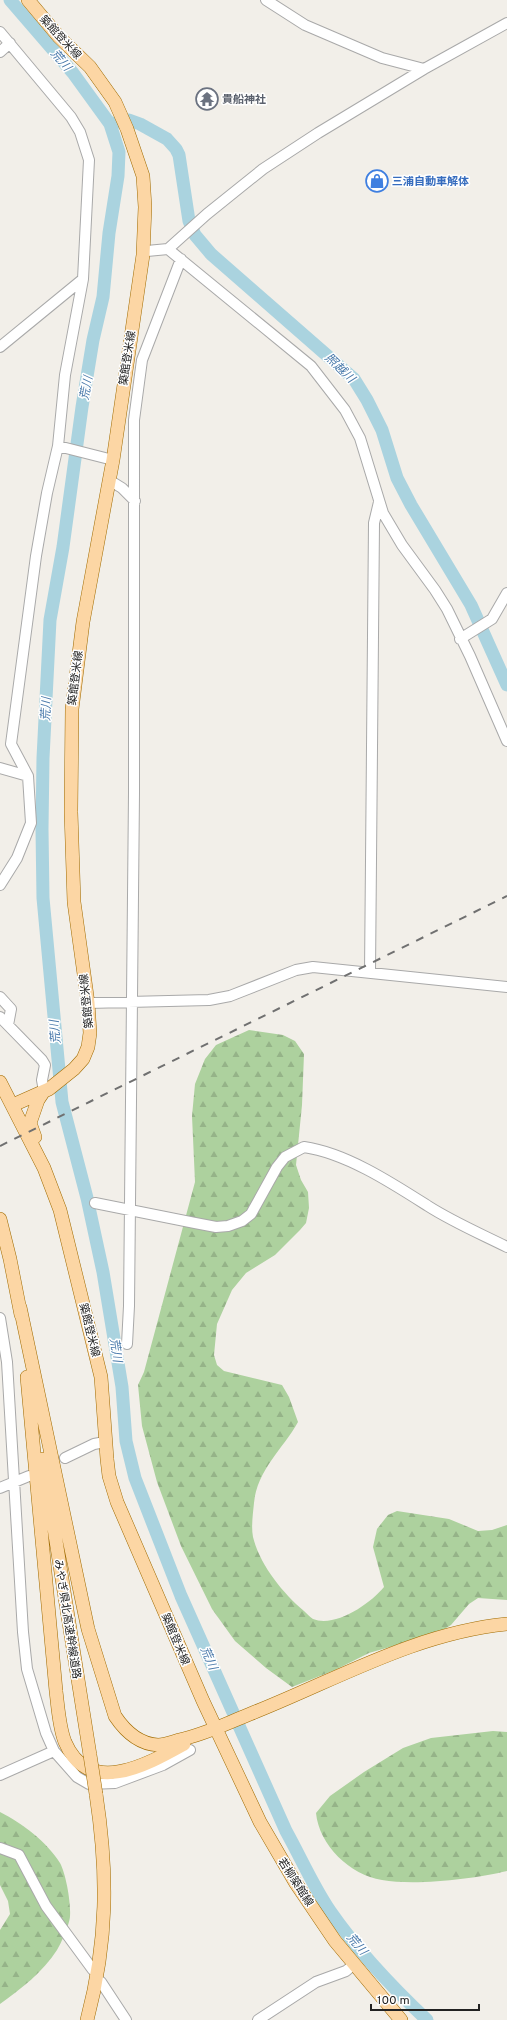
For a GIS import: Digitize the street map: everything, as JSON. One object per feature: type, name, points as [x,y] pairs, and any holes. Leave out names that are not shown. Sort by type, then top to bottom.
[{"type":"main road","name":"築館登米線","points":[[28,0],[59,37],[90,68],[115,102],[125,124],[143,176],[146,207],[143,255],[113,460],[83,622],[72,709],[71,812],[74,902],[88,1003],[90,1033],[88,1047],[82,1059],[74,1069],[46,1090],[13,1105],[44,1168],[60,1210],[101,1377],[105,1442],[109,1476],[117,1502],[221,1728]]},
{"type":"main road","points":[[0,1082],[13,1105]]},
{"type":"main road","points":[[44,1168],[30,1122],[38,1100],[46,1090]]},
{"type":"main road","name":"みやぎ県北高速幹線道路","points":[[0,1219],[20,1308],[104,1853],[104,1914],[99,1968],[87,2020]]},
{"type":"main road","points":[[20,1308],[87,1621],[115,1716],[122,1727],[133,1737],[146,1744],[160,1745],[202,1734],[221,1728],[376,1659],[423,1642],[459,1632],[507,1624]]},
{"type":"main road","points":[[20,1308],[56,1691],[65,1741],[70,1752],[85,1766],[106,1774],[117,1773],[136,1767],[162,1756],[202,1734]]},
{"type":"main road","name":"若柳築館線","points":[[221,1728],[247,1797],[295,1882],[353,1965],[401,2020]]},
{"type":"street","points":[[266,0],[305,25],[382,58],[424,69]]},
{"type":"street","points":[[143,255],[147,252],[170,247],[207,214],[263,170],[424,69],[507,23]]},
{"type":"street","points":[[0,32],[71,117],[85,144],[89,160],[83,279],[65,375],[61,447],[47,492],[36,556],[11,744],[28,776],[31,823],[17,858],[0,885]]},
{"type":"street","points":[[0,52],[10,43]]},
{"type":"street","points":[[170,247],[181,260],[311,366],[345,410],[360,438],[383,513],[391,529],[435,590],[446,609],[470,656],[507,741]]},
{"type":"street","points":[[127,1344],[130,1210],[135,501],[134,420],[142,360],[181,260]]},
{"type":"street","points":[[0,347],[83,279]]},
{"type":"street","points":[[61,447],[113,460]]},
{"type":"street","points":[[109,480],[122,488],[135,501]]},
{"type":"street","points":[[370,974],[374,523],[379,500]]},
{"type":"street","points":[[460,639],[492,619],[507,593]]},
{"type":"street","points":[[0,768],[28,776]]},
{"type":"street","points":[[88,1003],[209,1000],[230,996],[296,970],[313,967],[507,987]]},
{"type":"street","points":[[0,997],[11,1009],[8,1025]]},
{"type":"street","points":[[0,1017],[35,1051],[45,1065],[42,1086],[46,1090]]},
{"type":"street","points":[[95,1203],[216,1227],[228,1226],[242,1221],[251,1214],[277,1167],[285,1157],[304,1147],[333,1155],[384,1178],[449,1218],[507,1247]]},
{"type":"street","points":[[0,1318],[7,1362],[23,1632],[27,1669],[46,1732],[54,1751],[77,1777],[89,1784],[115,1783],[163,1765],[190,1750]]},
{"type":"street","points":[[65,1458],[94,1444],[105,1442]]},
{"type":"street","points":[[0,1488],[29,1476]]},
{"type":"street","points":[[0,1775],[54,1751]]},
{"type":"street","points":[[0,1848],[19,1856],[43,1901],[93,1970]]},
{"type":"street","points":[[258,2020],[316,1982],[346,1971],[353,1965]]},
{"type":"street","points":[[102,1982],[126,2020]]},
{"type":"green space","points":[[249,1030],[283,1035],[295,1041],[304,1054],[302,1105],[296,1165],[301,1180],[308,1192],[309,1208],[306,1223],[300,1230],[275,1255],[246,1273],[232,1290],[217,1324],[214,1355],[217,1365],[224,1371],[282,1385],[289,1397],[298,1422],[265,1470],[256,1491],[252,1533],[256,1547],[266,1568],[280,1587],[309,1616],[313,1619],[322,1621],[331,1620],[352,1613],[378,1594],[384,1587],[373,1547],[377,1529],[388,1515],[397,1511],[449,1519],[478,1531],[492,1530],[507,1525],[507,1600],[478,1598],[469,1604],[451,1625],[438,1633],[369,1653],[335,1670],[292,1687],[266,1668],[235,1641],[212,1609],[181,1546],[157,1482],[142,1426],[138,1385],[144,1372],[195,1182],[192,1116],[195,1084],[205,1059],[216,1045]]},
{"type":"green space","points":[[493,1731],[507,1732],[507,1871],[478,1877],[444,1881],[395,1882],[370,1877],[359,1872],[338,1857],[330,1847],[318,1825],[316,1813],[330,1796],[364,1772],[403,1748],[431,1738]]},
{"type":"green space","points":[[0,1812],[33,1834],[55,1855],[62,1868],[68,1889],[70,1919],[59,1947],[45,1966],[31,1980],[0,2004],[0,1930],[10,1914],[8,1901],[0,1885]]},
{"type":"waterway","name":"荒川","points":[[10,0],[73,73],[110,124],[119,152],[118,176],[109,233],[103,297],[93,340],[82,407],[63,547],[50,620],[43,758],[42,829],[43,898],[62,1102],[87,1198],[103,1272],[122,1387],[126,1441],[135,1478],[181,1596],[286,1831],[318,1892],[341,1926],[376,1968],[427,2020]]},
{"type":"waterway","name":"照越川","points":[[114,123],[129,120],[140,124],[167,139],[179,155],[189,221],[195,235],[211,254],[354,379],[367,400],[382,430],[397,478],[411,505],[471,605],[507,685]]},
{"type":"railway","points":[[0,1146],[507,896]]},
{"type":"place","name":"貴船神社","points":[[207,99]]},
{"type":"place","name":"三浦自動車解体","points":[[377,181]]}]
